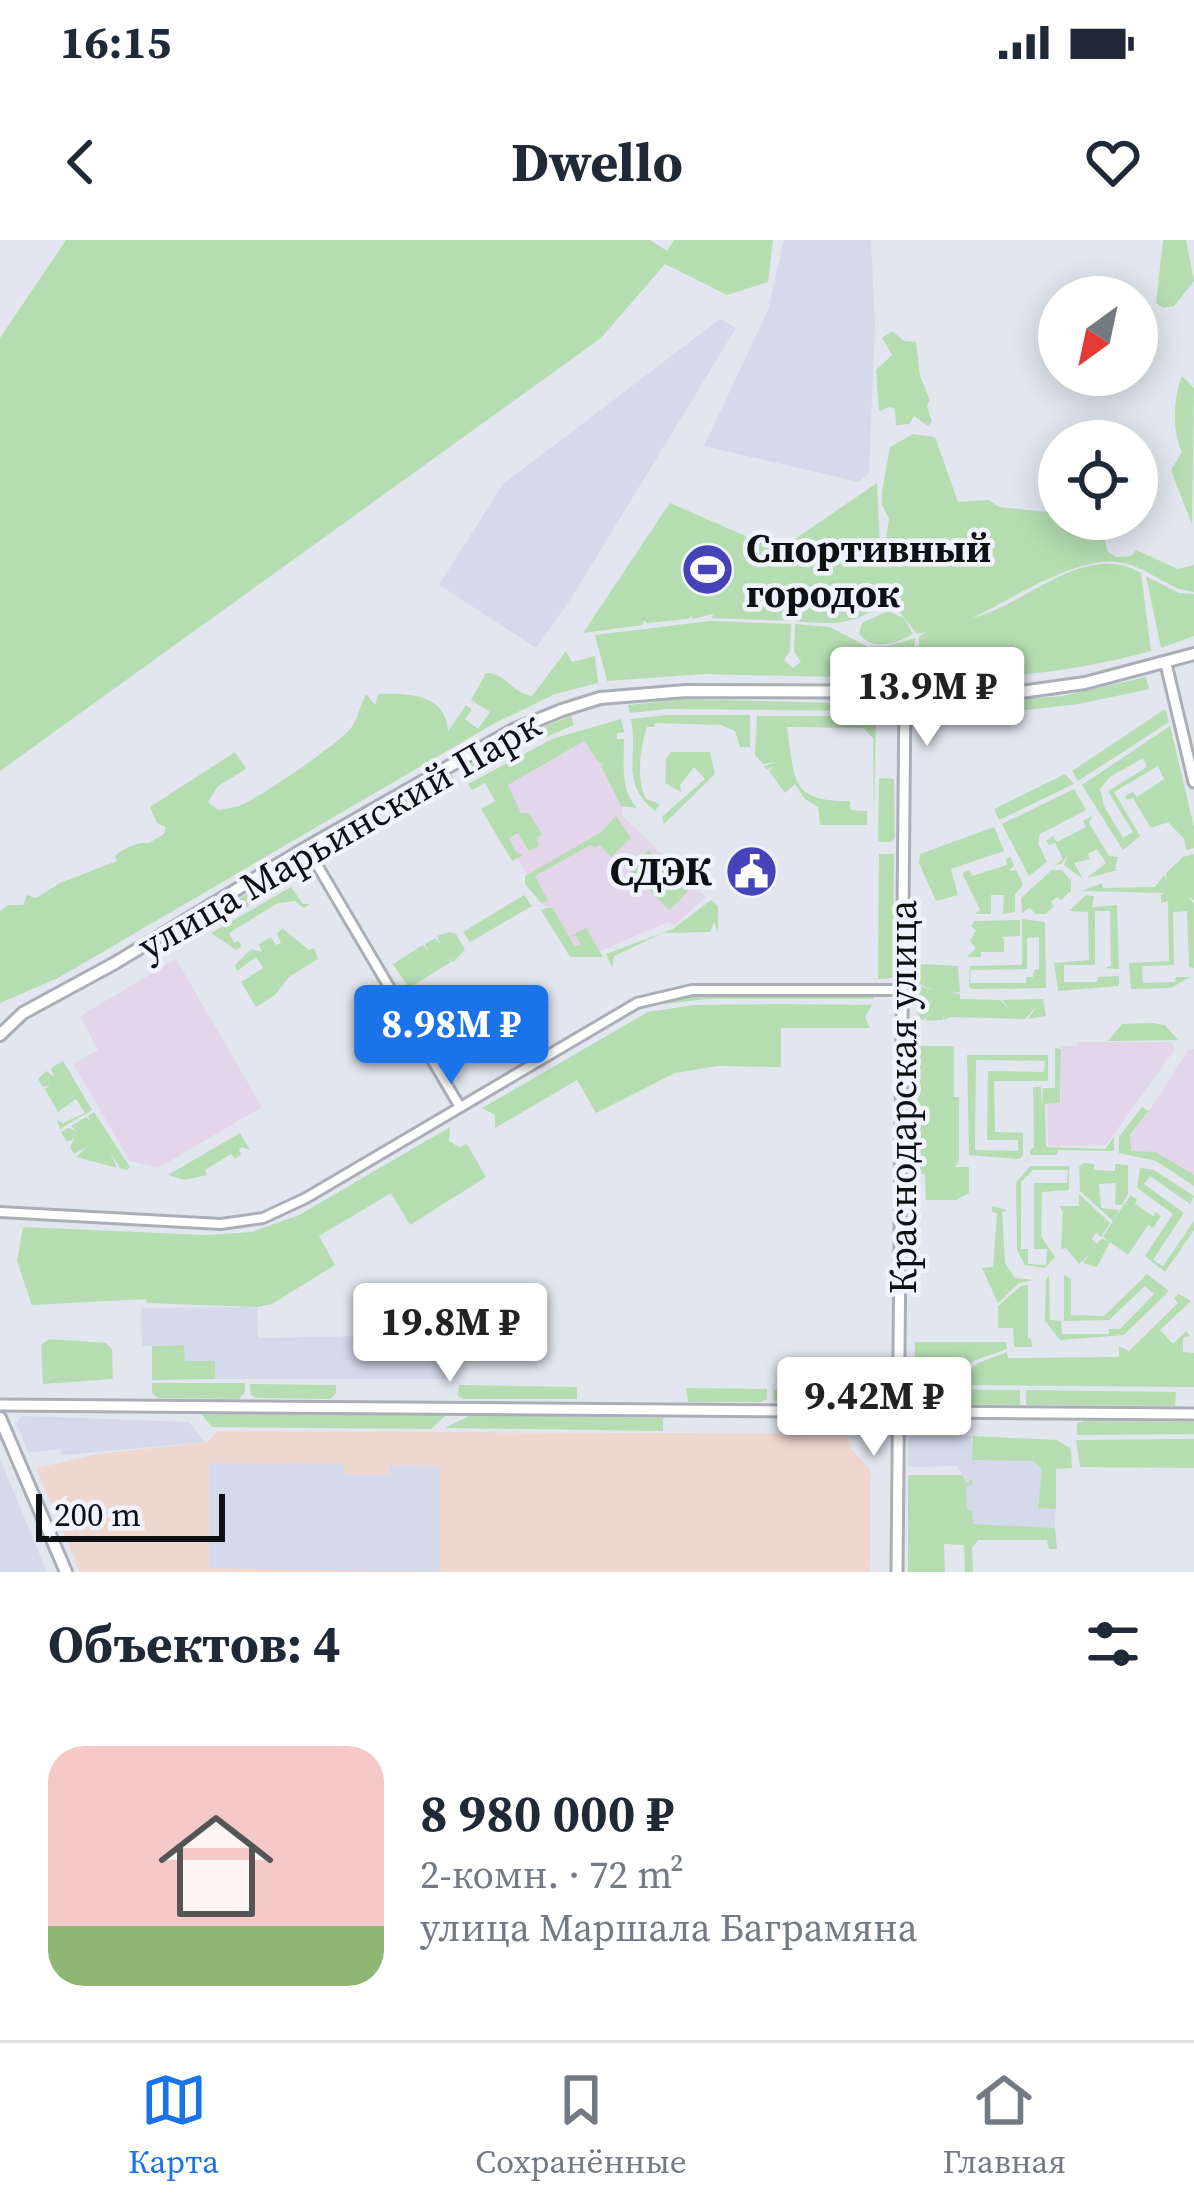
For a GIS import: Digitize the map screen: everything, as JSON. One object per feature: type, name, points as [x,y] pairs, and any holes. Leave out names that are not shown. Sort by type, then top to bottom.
[{"type":"main road","name":"улица Марьинский Парк","points":[[4,1028],[513,730],[600,698],[686,691],[1021,692],[1166,664],[1194,654]]},
{"type":"main road","points":[[0,1418],[66,1572]]},
{"type":"street","points":[[1166,664],[1194,782]]},
{"type":"street","name":"Краснодарская улица","points":[[897,1572],[905,693]]},
{"type":"street","points":[[307,848],[460,1107]]},
{"type":"street","points":[[0,1212],[203,1224],[263,1218],[306,1198],[605,1021],[658,995],[692,990],[902,991]]},
{"type":"street","points":[[0,1405],[1194,1414]]},
{"type":"shaded area","points":[[784,240],[871,240],[875,326],[869,473],[859,482],[704,446],[768,310]]},
{"type":"shaded area","points":[[720,319],[736,328],[536,648],[439,585],[503,484]]},
{"type":"shaded area","points":[[590,733],[620,751],[623,816],[706,897],[674,926],[668,922],[598,952],[569,947],[502,832],[493,776]]},
{"type":"shaded area","points":[[176,959],[262,1107],[158,1168],[130,1161],[73,1064],[98,1050],[80,1016]]},
{"type":"shaded area","points":[[1077,1042],[1172,1042],[1175,1049],[1106,1145],[1048,1146],[1047,1104],[1061,1103],[1061,1046],[1077,1046]]},
{"type":"shaded area","points":[[1194,1049],[1193,1177],[1156,1152],[1131,1152],[1129,1134],[1188,1050]]},
{"type":"shaded area","points":[[449,1285],[453,1379],[215,1379],[215,1362],[185,1361],[184,1345],[142,1346],[141,1308],[257,1307],[258,1338],[370,1336]]},
{"type":"shaded area","points":[[22,1416],[189,1422],[205,1442],[62,1455],[59,1449],[29,1453],[16,1423]]},
{"type":"shaded area","points":[[218,1431],[847,1434],[850,1448],[871,1470],[870,1572],[80,1572],[36,1468],[98,1454],[208,1442]]},
{"type":"shaded area","points":[[908,1436],[971,1436],[973,1455],[1037,1456],[1056,1469],[1055,1528],[967,1527],[966,1484],[958,1466],[908,1467]]},
{"type":"shaded area","points":[[0,1459],[47,1572],[0,1572]]},
{"type":"shaded area","points":[[209,1463],[344,1464],[345,1475],[389,1475],[390,1465],[440,1466],[440,1572],[209,1568]]},
{"type":"green space","points":[[66,240],[650,240],[667,251],[674,240],[773,240],[768,282],[727,295],[665,264],[601,338],[0,771],[0,338]]},
{"type":"green space","points":[[1163,240],[1186,240],[1194,281],[1174,306],[1163,308],[1158,304]]},
{"type":"green space","points":[[892,331],[904,341],[916,342],[920,376],[930,400],[932,422],[928,426],[914,416],[909,424],[896,425],[895,409],[879,411],[876,370],[892,355],[882,338]]},
{"type":"green space","points":[[1182,376],[1194,388],[1192,525],[1171,470],[1182,452],[1175,414]]},
{"type":"green space","points":[[913,434],[935,437],[958,502],[989,500],[999,507],[1038,511],[1038,540],[1104,540],[1108,552],[1116,557],[1131,556],[1136,550],[1178,569],[1194,565],[1194,592],[1123,563],[1067,571],[972,618],[1077,570],[1120,565],[1141,573],[1151,651],[1065,669],[978,678],[919,679],[919,636],[926,632],[917,634],[895,606],[888,607],[882,590],[881,604],[861,617],[840,622],[794,621],[788,604],[775,596],[772,601],[791,613],[791,621],[712,618],[713,614],[692,619],[693,615],[583,633],[670,503],[759,542],[786,545],[877,483],[881,570],[889,519],[882,492],[890,447]]},
{"type":"green space","points":[[1146,576],[1179,593],[1194,594],[1194,636],[1161,648]]},
{"type":"green space","points":[[888,611],[905,619],[913,634],[885,644],[871,643],[859,634],[862,623]]},
{"type":"green space","points":[[710,621],[791,624],[790,651],[784,660],[793,668],[801,662],[794,652],[795,624],[830,627],[868,647],[915,638],[913,679],[705,674],[607,681],[595,635]]},
{"type":"green space","points":[[566,651],[572,662],[595,656],[598,683],[555,694],[493,724],[58,978],[0,1003],[0,911],[8,905],[23,905],[27,895],[36,898],[60,883],[117,861],[115,856],[122,851],[164,834],[166,827],[157,823],[150,807],[235,752],[246,769],[218,786],[208,802],[218,810],[260,795],[331,746],[351,728],[366,694],[375,705],[379,694],[424,698],[441,710],[448,732],[466,705],[472,710],[465,719],[478,729],[490,712],[471,700],[486,673],[532,696]]},
{"type":"green space","points":[[1146,677],[1149,689],[1079,704],[997,713],[997,701],[1063,696]]},
{"type":"green space","points":[[683,699],[876,704],[876,711],[668,709],[630,713],[628,705]]},
{"type":"green space","points":[[1165,709],[1169,722],[1078,781],[1072,771]]},
{"type":"green space","points":[[750,715],[750,747],[740,747],[735,731],[721,725],[655,723],[647,727],[641,782],[646,799],[660,804],[655,811],[637,790],[634,779],[631,719]]},
{"type":"green space","points":[[571,716],[574,725],[518,749],[464,781],[460,770]]},
{"type":"green space","points":[[757,716],[876,716],[874,824],[873,738],[863,728],[787,727],[794,774],[805,792],[850,801],[851,810],[867,811],[867,825],[820,825],[818,807],[795,784],[785,793],[769,771],[773,766],[767,770],[764,766],[777,762],[763,764],[755,755]]},
{"type":"green space","points":[[621,719],[624,732],[617,733],[617,739],[624,739],[625,785],[637,808],[621,806],[604,764],[584,741],[508,785],[521,813],[529,813],[542,834],[537,838],[539,846],[529,851],[518,833],[509,838],[523,855],[512,861],[481,809],[495,801],[485,783],[472,790],[468,784],[552,739]]},
{"type":"green space","points":[[1170,726],[1194,827],[1194,848],[1186,850],[1184,839],[1168,822],[1151,828],[1133,798],[1125,796],[1133,792],[1137,797],[1164,779],[1158,766],[1114,792],[1140,836],[1123,850],[1082,785]],"holes":[[[1143,758],[1147,767],[1108,791],[1133,832],[1123,838],[1104,806],[1100,789],[1110,777]]]},
{"type":"green space","points":[[671,752],[710,752],[715,774],[664,824],[662,817],[705,779],[694,767],[680,785],[681,792],[665,783]]},
{"type":"green space","points":[[451,774],[458,784],[390,824],[383,814]]},
{"type":"green space","points":[[1065,774],[1074,784],[999,820],[994,809]]},
{"type":"green space","points":[[879,778],[894,779],[895,838],[891,842],[878,842]]},
{"type":"green space","points":[[1074,789],[1086,810],[1040,834],[1038,843],[1047,862],[1029,876],[1002,824]]},
{"type":"green space","points":[[616,816],[631,838],[611,857],[600,845],[590,845],[535,876],[548,900],[542,904],[525,884],[525,876],[600,833]]},
{"type":"green space","points":[[1092,816],[1089,823],[1109,856],[1118,857],[1118,870],[1087,878],[1106,863],[1097,849],[1088,854],[1090,859],[1074,863],[1083,879],[1064,865],[1068,855],[1061,864],[1055,865],[1063,859],[1055,843],[1046,841],[1053,836],[1057,842],[1086,827],[1083,821]]},
{"type":"green space","points":[[994,827],[1004,851],[951,869],[958,895],[936,901],[919,863],[920,854]]},
{"type":"green space","points":[[649,850],[689,891],[669,910],[629,870]]},
{"type":"green space","points":[[879,854],[894,854],[893,978],[878,979]]},
{"type":"green space","points":[[1194,854],[1194,900],[1187,897],[1194,903],[1194,968],[1189,967],[1187,911],[1173,912],[1174,965],[1142,966],[1143,983],[1190,977],[1171,988],[1131,989],[1129,963],[1169,961],[1168,901],[1161,903],[1165,893],[1082,891],[1102,883],[1103,888],[1155,887],[1164,875],[1167,882],[1166,873],[1183,857]]},
{"type":"green space","points":[[1010,857],[1014,865],[1009,871],[1016,870],[1023,885],[1015,894],[1015,912],[1003,914],[1004,895],[991,895],[991,914],[975,914],[980,910],[962,873],[969,870],[972,876],[1007,865]]},
{"type":"green space","points":[[301,864],[305,873],[181,945],[177,938],[181,931]]},
{"type":"green space","points":[[1052,870],[1062,870],[1071,881],[1071,891],[1051,902],[1054,906],[1046,914],[1029,908],[1022,913],[1021,898]]},
{"type":"green space","points":[[291,887],[303,904],[310,904],[304,908],[295,901],[278,903],[229,933],[242,946],[236,950],[211,933]]},
{"type":"green space","points":[[524,895],[532,906],[470,942],[463,932]]},
{"type":"green space","points":[[1086,895],[1094,896],[1092,907],[1117,905],[1119,969],[1104,968],[1111,966],[1110,911],[1095,911],[1095,965],[1064,965],[1064,982],[1119,976],[1119,986],[1058,991],[1054,963],[1089,960],[1088,912],[1069,911]]},
{"type":"green space","points":[[711,900],[718,906],[718,932],[714,922],[710,932],[663,933],[614,956],[612,968],[606,954],[673,929]]},
{"type":"green space","points":[[553,908],[574,946],[581,945],[576,936],[570,936],[586,928],[603,957],[570,957],[541,910]]},
{"type":"green space","points":[[1022,919],[1045,922],[1046,988],[969,986],[970,966],[1022,965]],"holes":[[[1039,937],[1039,969],[1033,977],[1026,977],[1026,983],[970,983],[971,970],[1027,969],[1027,938]]]},
{"type":"green space","points":[[1020,920],[1020,936],[1001,937],[1004,952],[967,957],[976,948],[970,941],[975,921]]},
{"type":"green space","points":[[282,928],[309,950],[314,948],[318,959],[256,1007],[241,982],[263,968],[256,957],[237,971],[235,965],[251,949],[262,952],[259,944],[271,937],[276,945],[281,943],[277,934]]},
{"type":"green space","points":[[456,934],[465,950],[409,988],[393,964],[423,945],[429,952],[425,944],[435,938],[441,945],[437,936]]},
{"type":"green space","points":[[917,964],[958,966],[960,992],[950,993],[960,994],[960,999],[1000,1000],[1010,1010],[1002,1000],[1043,999],[1046,1016],[1028,1019],[1038,1005],[1025,1019],[944,1020],[943,1014],[943,1020],[926,1021],[927,1017],[922,1021],[917,1012],[918,986],[933,990],[917,983]]},
{"type":"green space","points":[[874,995],[873,999],[707,999],[664,1004],[663,998]]},
{"type":"green space","points":[[695,1005],[872,1005],[865,1017],[870,1028],[781,1028],[781,1067],[718,1066],[675,1073],[596,1113],[577,1080],[495,1128],[495,1115],[482,1108],[648,1012]]},
{"type":"green space","points":[[1122,1024],[1165,1025],[1178,1040],[1108,1041]]},
{"type":"green space","points":[[917,1046],[954,1046],[954,1097],[959,1097],[959,1161],[955,1167],[969,1167],[969,1193],[956,1200],[926,1200],[925,1174],[916,1174]]},
{"type":"green space","points":[[1055,1048],[1061,1049],[1060,1103],[1045,1104],[1046,1147],[1105,1149],[1114,1137],[1114,1151],[1058,1150],[1057,1155],[1030,1155],[1034,1148],[1033,1087],[1041,1087],[1042,1110],[1043,1088],[1055,1088]]},
{"type":"green space","points":[[967,1055],[1048,1055],[1048,1081],[994,1081],[995,1132],[1023,1133],[1023,1155],[1019,1159],[969,1155]],"holes":[[[976,1060],[1045,1061],[1044,1072],[988,1071],[987,1140],[1018,1140],[1018,1151],[975,1150]]]},
{"type":"green space","points":[[63,1061],[92,1110],[60,1129],[57,1120],[63,1123],[85,1113],[76,1099],[58,1112],[45,1089],[50,1085],[43,1087],[38,1079],[46,1071],[54,1077],[51,1068]]},
{"type":"green space","points":[[1142,1107],[1149,1111],[1130,1134],[1131,1151],[1156,1152],[1194,1175],[1194,1186],[1156,1161],[1119,1153],[1119,1137]]},
{"type":"green space","points":[[94,1112],[130,1167],[127,1170],[120,1168],[110,1152],[117,1168],[76,1157],[88,1146],[74,1154],[70,1147],[74,1139],[67,1142],[61,1132],[77,1131],[71,1126],[86,1117],[91,1122],[88,1116]]},
{"type":"green space","points":[[450,1127],[449,1141],[459,1147],[467,1144],[486,1177],[410,1225],[391,1193],[319,1236],[335,1265],[272,1304],[147,1303],[146,1299],[32,1305],[17,1261],[23,1227],[205,1235],[252,1232],[299,1215]]},
{"type":"green space","points":[[240,1133],[250,1150],[242,1147],[235,1159],[231,1154],[205,1170],[207,1175],[185,1180],[168,1175]]},
{"type":"green space","points":[[1094,1164],[1094,1170],[1115,1171],[1115,1164],[1128,1165],[1128,1194],[1122,1205],[1115,1205],[1116,1183],[1099,1184],[1101,1208],[1119,1210],[1113,1220],[1131,1195],[1135,1204],[1161,1216],[1153,1228],[1148,1225],[1128,1255],[1110,1242],[1097,1267],[1083,1263],[1089,1255],[1079,1264],[1066,1248],[1061,1249],[1063,1212],[1059,1206],[1079,1206],[1079,1194],[1110,1223],[1101,1237],[1096,1233],[1092,1239],[1097,1244],[1101,1239],[1109,1241],[1103,1237],[1113,1221],[1080,1191],[1079,1167]]},
{"type":"green space","points":[[1030,1166],[1069,1166],[1069,1190],[1042,1192],[1041,1236],[1055,1257],[1045,1268],[1025,1265],[1017,1250],[1016,1183]],"holes":[[[1033,1170],[1068,1170],[1067,1183],[1034,1183],[1034,1249],[1047,1249],[1046,1265],[1028,1264],[1028,1249],[1021,1249],[1021,1182]]]},
{"type":"green space","points":[[1140,1168],[1154,1170],[1194,1196],[1190,1204],[1150,1176],[1144,1184],[1184,1213],[1153,1260],[1163,1266],[1194,1221],[1194,1230],[1165,1272],[1145,1256],[1173,1214],[1137,1188]]},
{"type":"green space","points":[[992,1206],[1007,1210],[1002,1212],[1005,1263],[1015,1278],[1033,1280],[1019,1283],[998,1303],[982,1268],[993,1267],[997,1213]]},
{"type":"green space","points":[[1147,1274],[1169,1291],[1124,1335],[1060,1340],[1045,1321],[1049,1275],[1050,1320],[1061,1321],[1062,1334],[1109,1334],[1109,1329],[1120,1329],[1154,1294],[1145,1286],[1109,1320],[1064,1321],[1064,1275],[1071,1279],[1071,1315],[1104,1316]]},
{"type":"green space","points":[[1028,1285],[1032,1347],[1014,1347],[1013,1328],[998,1328],[998,1306]]},
{"type":"green space","points":[[1179,1294],[1191,1301],[1160,1330],[1173,1344],[1186,1331],[1190,1336],[1183,1338],[1183,1352],[1194,1353],[1194,1387],[953,1385],[978,1363],[1007,1352],[1008,1358],[1119,1357],[1119,1346],[1129,1351],[1178,1303],[1174,1298]]},
{"type":"green space","points":[[49,1339],[106,1343],[112,1349],[113,1379],[43,1384],[41,1345]]},
{"type":"green space","points":[[915,1342],[1006,1342],[1007,1349],[973,1361],[946,1386],[914,1384]]},
{"type":"green space","points":[[184,1345],[185,1361],[215,1361],[215,1379],[152,1380],[152,1346]]},
{"type":"green space","points":[[152,1383],[245,1383],[245,1392],[239,1399],[158,1398],[152,1393]]},
{"type":"green space","points":[[250,1384],[336,1385],[336,1393],[330,1399],[256,1398]]},
{"type":"green space","points":[[459,1385],[577,1387],[577,1399],[463,1399],[458,1396]]},
{"type":"green space","points":[[686,1388],[767,1389],[767,1399],[688,1402]]},
{"type":"green space","points":[[773,1389],[872,1393],[869,1402],[784,1402],[774,1401]]},
{"type":"green space","points":[[915,1389],[1020,1390],[1020,1405],[926,1404],[914,1396]]},
{"type":"green space","points":[[1026,1390],[1176,1392],[1175,1406],[1026,1405]]},
{"type":"green space","points":[[201,1414],[445,1416],[431,1429],[212,1427]]},
{"type":"green space","points":[[471,1415],[663,1418],[663,1431],[445,1428]]},
{"type":"green space","points":[[1194,1422],[1194,1434],[1077,1435],[1077,1423]]},
{"type":"green space","points":[[973,1436],[1057,1440],[1071,1449],[1072,1468],[1056,1469],[1056,1509],[1038,1508],[1042,1469],[1033,1461],[972,1460]]},
{"type":"green space","points":[[1194,1439],[1194,1468],[1080,1467],[1076,1440]]},
{"type":"green space","points":[[908,1475],[962,1475],[967,1484],[971,1478],[973,1485],[966,1486],[967,1509],[972,1511],[973,1524],[1055,1528],[1057,1549],[1049,1549],[1047,1540],[978,1540],[972,1548],[973,1572],[965,1572],[964,1545],[944,1544],[945,1572],[908,1572]]},
{"type":"place","name":"Спортивный городок","points":[[707,570]]},
{"type":"place","name":"СДЭК","points":[[751,871]]}]
